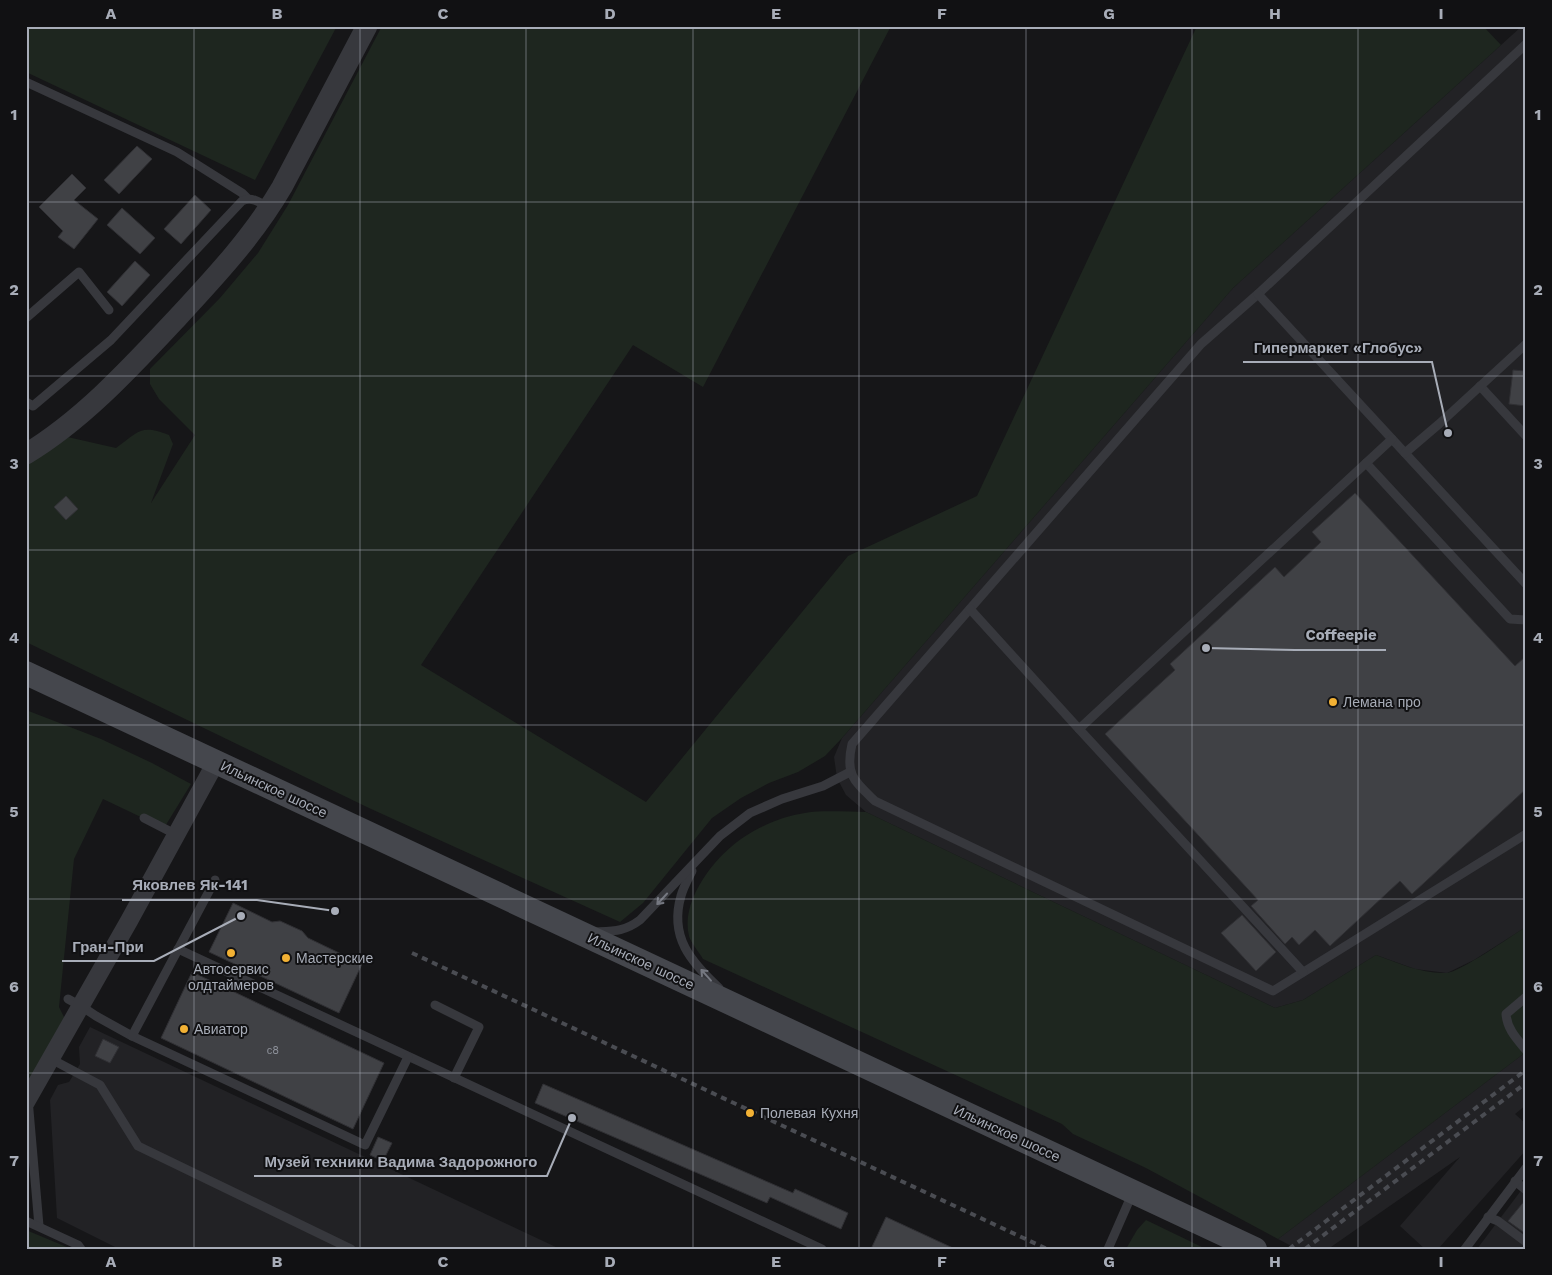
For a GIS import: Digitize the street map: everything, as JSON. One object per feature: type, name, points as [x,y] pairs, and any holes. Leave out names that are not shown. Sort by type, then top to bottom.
[{"type":"main road","name":"Ильинское шоссе","points":[[26,672],[1255,1249]]},
{"type":"street","points":[[26,454],[41,445],[112,386],[232,259],[270,208],[367,26]]},
{"type":"street","points":[[27,1100],[51,1059],[75,1002],[177,835],[216,762]]},
{"type":"lane","points":[[1526,44],[1258,294],[1201,344],[852,744],[849,759],[850,772],[858,786],[875,801],[1272,991],[1526,834]]},
{"type":"lane","points":[[26,82],[176,152],[242,192],[247,198],[270,208]]},
{"type":"lane","points":[[26,402],[32,406],[111,340],[242,201],[247,198]]},
{"type":"lane","points":[[26,318],[79,272],[109,310]]},
{"type":"lane","points":[[1258,294],[1526,584]]},
{"type":"lane","points":[[1405,453],[1526,344]]},
{"type":"lane","points":[[1480,386],[1526,436]]},
{"type":"lane","points":[[1079,729],[1392,439]]},
{"type":"lane","points":[[1366,464],[1510,619],[1526,620]]},
{"type":"lane","points":[[970,609],[1303,972]]},
{"type":"lane","points":[[580,932],[617,931],[628,928],[651,911],[720,836],[750,813],[782,799],[823,786],[850,772]]},
{"type":"lane","points":[[144,818],[177,835]]},
{"type":"lane","points":[[695,864],[681,895],[678,910],[678,926],[681,941],[689,956],[711,981],[741,1008]]},
{"type":"lane","points":[[132,1036],[215,880]]},
{"type":"lane","points":[[178,949],[822,1249]]},
{"type":"lane","points":[[1526,997],[1506,1014],[1506,1021],[1510,1030],[1526,1050]]},
{"type":"lane","points":[[75,1002],[132,1036],[365,1145],[408,1057]]},
{"type":"lane","points":[[435,1005],[480,1027],[454,1078]]},
{"type":"lane","points":[[51,1059],[100,1085],[138,1146],[351,1249]]},
{"type":"lane","points":[[27,1100],[39,1226]]},
{"type":"lane","points":[[1465,1249],[1526,1168]]},
{"type":"lane","points":[[1515,1181],[1526,1190]]},
{"type":"lane","points":[[1108,1249],[1133,1192]]},
{"type":"lane","points":[[1488,1217],[1498,1221],[1526,1242]]},
{"type":"lane","points":[[26,1221],[78,1245],[81,1249]]},
{"type":"shaded area","points":[[26,26],[337,26],[255,180],[26,72]]},
{"type":"shaded area","points":[[382,26],[891,26],[703,387],[633,345],[421,665],[646,802],[848,556],[977,496],[1197,26],[1483,26],[1501,45],[1233,288],[825,756],[798,772],[769,783],[741,798],[712,818],[643,903],[620,922],[369,808],[26,642],[26,462],[63,436],[116,448],[141,431],[152,430],[160,432],[169,435],[173,444],[151,503],[195,435],[159,399],[150,384],[150,369],[220,298],[258,253],[288,205]]},
{"type":"shaded area","points":[[1522,26],[1526,26],[1526,927],[1474,960],[1447,973],[1415,969],[1376,955],[1303,1000],[1275,1008],[866,812],[846,795],[837,778],[834,757],[842,738],[1233,288]]},
{"type":"shaded area","points":[[26,710],[101,739],[191,784],[164,828],[103,799],[74,859],[59,1007],[65,1019],[26,1088]]},
{"type":"shaded area","points":[[819,812],[866,812],[1275,1008],[1303,1000],[1376,955],[1428,972],[1446,973],[1453,971],[1473,961],[1526,927],[1526,1052],[1278,1239],[1146,1168],[1073,1134],[1062,1124],[703,959],[689,936],[690,908],[703,880],[722,855],[733,845],[758,829],[789,816]]},
{"type":"shaded area","points":[[90,1027],[560,1249],[119,1249],[57,1218],[50,1100],[58,1085],[69,1082],[80,1064],[79,1047]]},
{"type":"shaded area","points":[[1526,1052],[1526,1105],[1515,1114],[1526,1124],[1526,1150],[1438,1249],[1425,1249],[1400,1226],[1460,1157],[1328,1249],[1297,1249],[1278,1239]]},
{"type":"shaded area","points":[[1526,1184],[1526,1249],[1477,1249]]},
{"type":"shaded area","points":[[1146,1220],[1206,1249],[1126,1249],[1137,1230]]},
{"type":"shaded area","points":[[26,1230],[69,1248],[69,1249],[26,1249]]},
{"type":"building","points":[[137,146],[152,159],[119,194],[104,180]]},
{"type":"building","points":[[72,174],[86,188],[74,200],[98,219],[74,249],[58,237],[63,231],[39,207]]},
{"type":"building","points":[[195,195],[211,210],[181,244],[164,229]]},
{"type":"building","points":[[122,208],[155,238],[140,254],[107,225]]},
{"type":"building","points":[[135,261],[150,275],[122,306],[107,292]]},
{"type":"building","points":[[1513,370],[1526,371],[1526,406],[1509,404]]},
{"type":"building","name":"Лемана про","points":[[1355,493],[1515,666],[1526,656],[1526,789],[1412,894],[1400,881],[1330,946],[1315,930],[1299,945],[1292,937],[1285,944],[1251,906],[1258,900],[1105,734],[1175,670],[1170,664],[1275,567],[1284,577],[1321,542],[1312,532]]},
{"type":"building","points":[[66,496],[78,509],[66,520],[54,507]]},
{"type":"building","name":"Мастерские","points":[[233,903],[272,922],[280,921],[302,931],[308,938],[362,964],[339,1013],[209,952]]},
{"type":"building","points":[[1242,915],[1276,952],[1256,971],[1221,933]]},
{"type":"building","points":[[192,972],[384,1063],[353,1129],[161,1038]]},
{"type":"building","points":[[103,1039],[119,1047],[110,1063],[95,1056]]},
{"type":"building","points":[[543,1084],[793,1193],[795,1189],[848,1213],[841,1229],[770,1197],[767,1203],[535,1103]]},
{"type":"building","points":[[378,1137],[392,1143],[383,1161],[370,1155]]},
{"type":"building","points":[[1526,1199],[1526,1234],[1508,1221]]},
{"type":"building","points":[[886,1217],[955,1249],[871,1249]]},
{"type":"railway","points":[[412,953],[1047,1249]]},
{"type":"railway","points":[[1289,1249],[1526,1070]]},
{"type":"railway","points":[[1305,1249],[1526,1083]]},
{"type":"place","name":"Гипермаркет «Глобус»","points":[[1448,433]]},
{"type":"place","name":"Coffeepie","points":[[1206,648]]},
{"type":"place","name":"Лемана про","points":[[1333,702]]},
{"type":"place","name":"Яковлев Як-141","points":[[335,911]]},
{"type":"place","name":"Гран-При","points":[[241,916]]},
{"type":"place","name":"Автосервис олдтаймеров","points":[[231,953]]},
{"type":"place","name":"Мастерские","points":[[286,958]]},
{"type":"place","name":"Авиатор","points":[[184,1029]]},
{"type":"place","name":"Полевая Кухня","points":[[750,1113]]},
{"type":"place","name":"Музей техники Вадима Задорожного","points":[[572,1118]]}]
